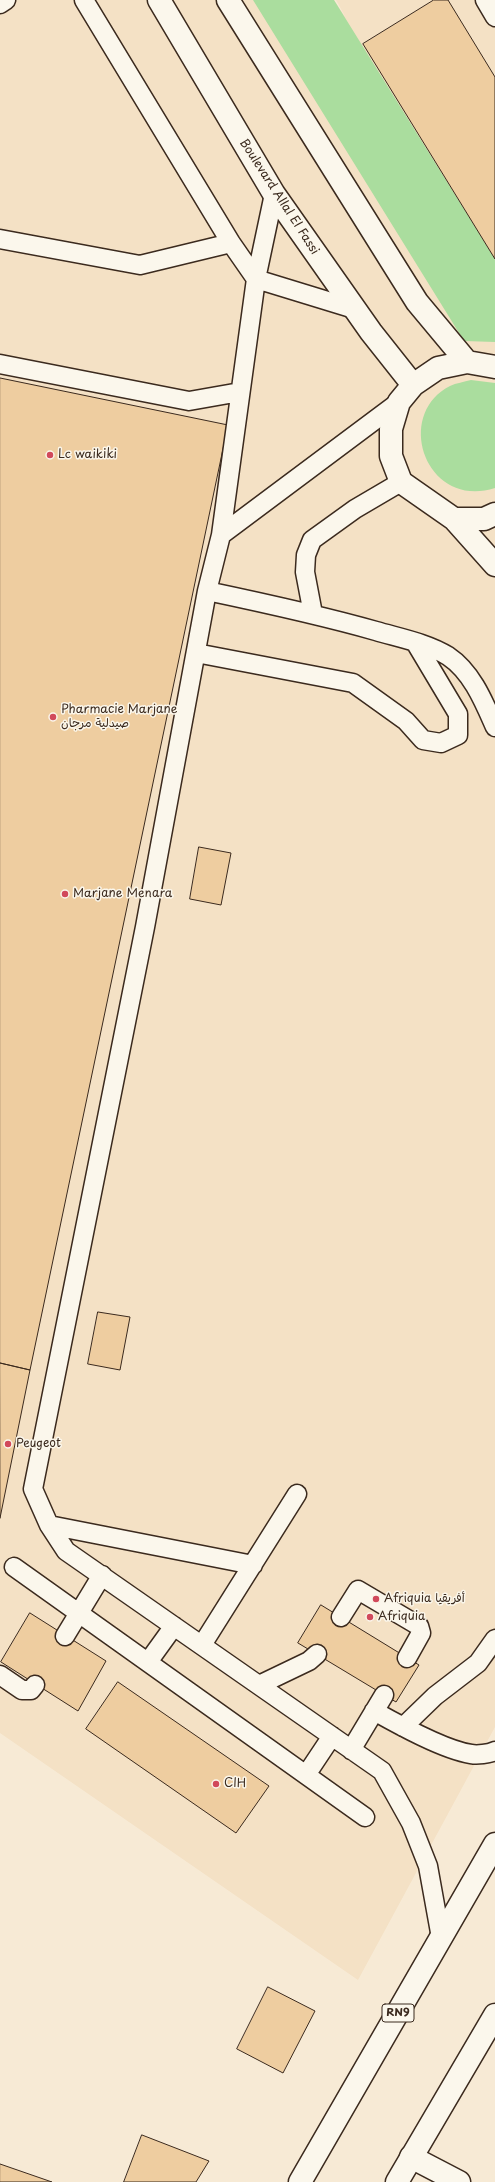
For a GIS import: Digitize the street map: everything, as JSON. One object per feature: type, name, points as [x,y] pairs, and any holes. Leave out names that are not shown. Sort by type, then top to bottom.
[{"type":"main road","name":"Boulevard Allal El Fassi","points":[[159,0],[274,194],[354,308],[413,385]]},
{"type":"main road","points":[[228,0],[417,302],[467,362]]},
{"type":"main road","points":[[495,367],[467,362],[438,368],[413,385],[400,402],[390,429],[391,456],[401,482],[454,519],[495,565]]},
{"type":"main road","points":[[454,519],[484,519],[495,514]]},
{"type":"main road","name":"RN9","points":[[300,2182],[495,1844]]},
{"type":"main road","points":[[397,2182],[495,2015]]},
{"type":"main road","points":[[411,2157],[459,2182]]},
{"type":"lane","points":[[0,4],[6,0]]},
{"type":"lane","points":[[84,0],[231,244],[256,279],[354,308]]},
{"type":"lane","points":[[485,0],[495,17]]},
{"type":"lane","points":[[274,194],[256,279],[221,535],[207,592],[145,927],[32,1489],[48,1525],[66,1550],[382,1771],[411,1823],[428,1866],[441,1938]]},
{"type":"lane","points":[[0,239],[140,265],[231,244]]},
{"type":"lane","points":[[0,364],[189,401],[240,392]]},
{"type":"lane","points":[[221,535],[400,402]]},
{"type":"lane","points":[[313,614],[305,572],[306,554],[312,540],[355,509],[401,482]]},
{"type":"lane","points":[[207,592],[313,614],[415,642],[448,656],[466,672],[482,699],[495,726]]},
{"type":"lane","points":[[196,653],[353,683],[406,721],[423,740],[442,743],[458,735],[458,714],[415,642]]},
{"type":"lane","points":[[202,1645],[297,1494]]},
{"type":"lane","points":[[48,1525],[253,1565]]},
{"type":"lane","points":[[14,1566],[365,1817]]},
{"type":"lane","points":[[65,1636],[102,1575]]},
{"type":"lane","points":[[342,1617],[358,1590],[419,1626],[421,1633],[408,1658]]},
{"type":"lane","points":[[148,1662],[174,1626]]},
{"type":"lane","points":[[403,1727],[435,1696],[478,1663],[495,1639]]},
{"type":"lane","points":[[259,1685],[309,1661],[317,1654]]},
{"type":"lane","points":[[0,1675],[22,1690],[31,1690],[35,1684]]},
{"type":"lane","points":[[351,1750],[384,1695]]},
{"type":"lane","points":[[374,1711],[403,1727],[472,1755],[495,1751]]},
{"type":"lane","points":[[306,1775],[332,1736]]},
{"type":"shaded area","points":[[0,0],[334,0],[346,18],[336,0],[495,0],[495,1727],[358,1980],[0,1733]]},
{"type":"green space","points":[[253,0],[334,0],[495,259],[495,342],[464,341]]},
{"type":"green space","points":[[471,380],[495,383],[495,488],[471,491],[451,485],[435,473],[425,456],[421,437],[423,417],[433,400],[450,386]]},
{"type":"building","points":[[434,0],[448,0],[495,77],[495,259],[363,44]]},
{"type":"building","name":"Marjane Menara","points":[[0,378],[228,425],[30,1370],[0,1363]]},
{"type":"building","points":[[199,847],[231,853],[221,905],[190,899]]},
{"type":"building","points":[[98,1312],[130,1317],[120,1370],[88,1364]]},
{"type":"building","name":"Peugeot","points":[[0,1363],[30,1370],[0,1518]]},
{"type":"building","points":[[321,1605],[419,1665],[396,1702],[298,1643]]},
{"type":"building","points":[[30,1613],[106,1661],[78,1711],[1,1662]]},
{"type":"building","points":[[118,1682],[269,1786],[236,1833],[86,1729]]},
{"type":"building","points":[[268,1987],[315,2011],[283,2073],[237,2049]]},
{"type":"building","points":[[142,2135],[209,2161],[196,2182],[124,2182]]},
{"type":"building","points":[[0,2164],[52,2182],[0,2182]]},
{"type":"place","name":"Lc waikiki","points":[[50,455]]},
{"type":"place","name":"Pharmacie Marjane صيدلية مرجان","points":[[53,717]]},
{"type":"place","name":"Marjane Menara","points":[[65,894]]},
{"type":"place","name":"Peugeot","points":[[8,1444]]},
{"type":"place","name":"Afriquia أفريقيا","points":[[376,1599]]},
{"type":"place","name":"Afriquia","points":[[370,1617]]},
{"type":"place","name":"CIH","points":[[216,1784]]}]
